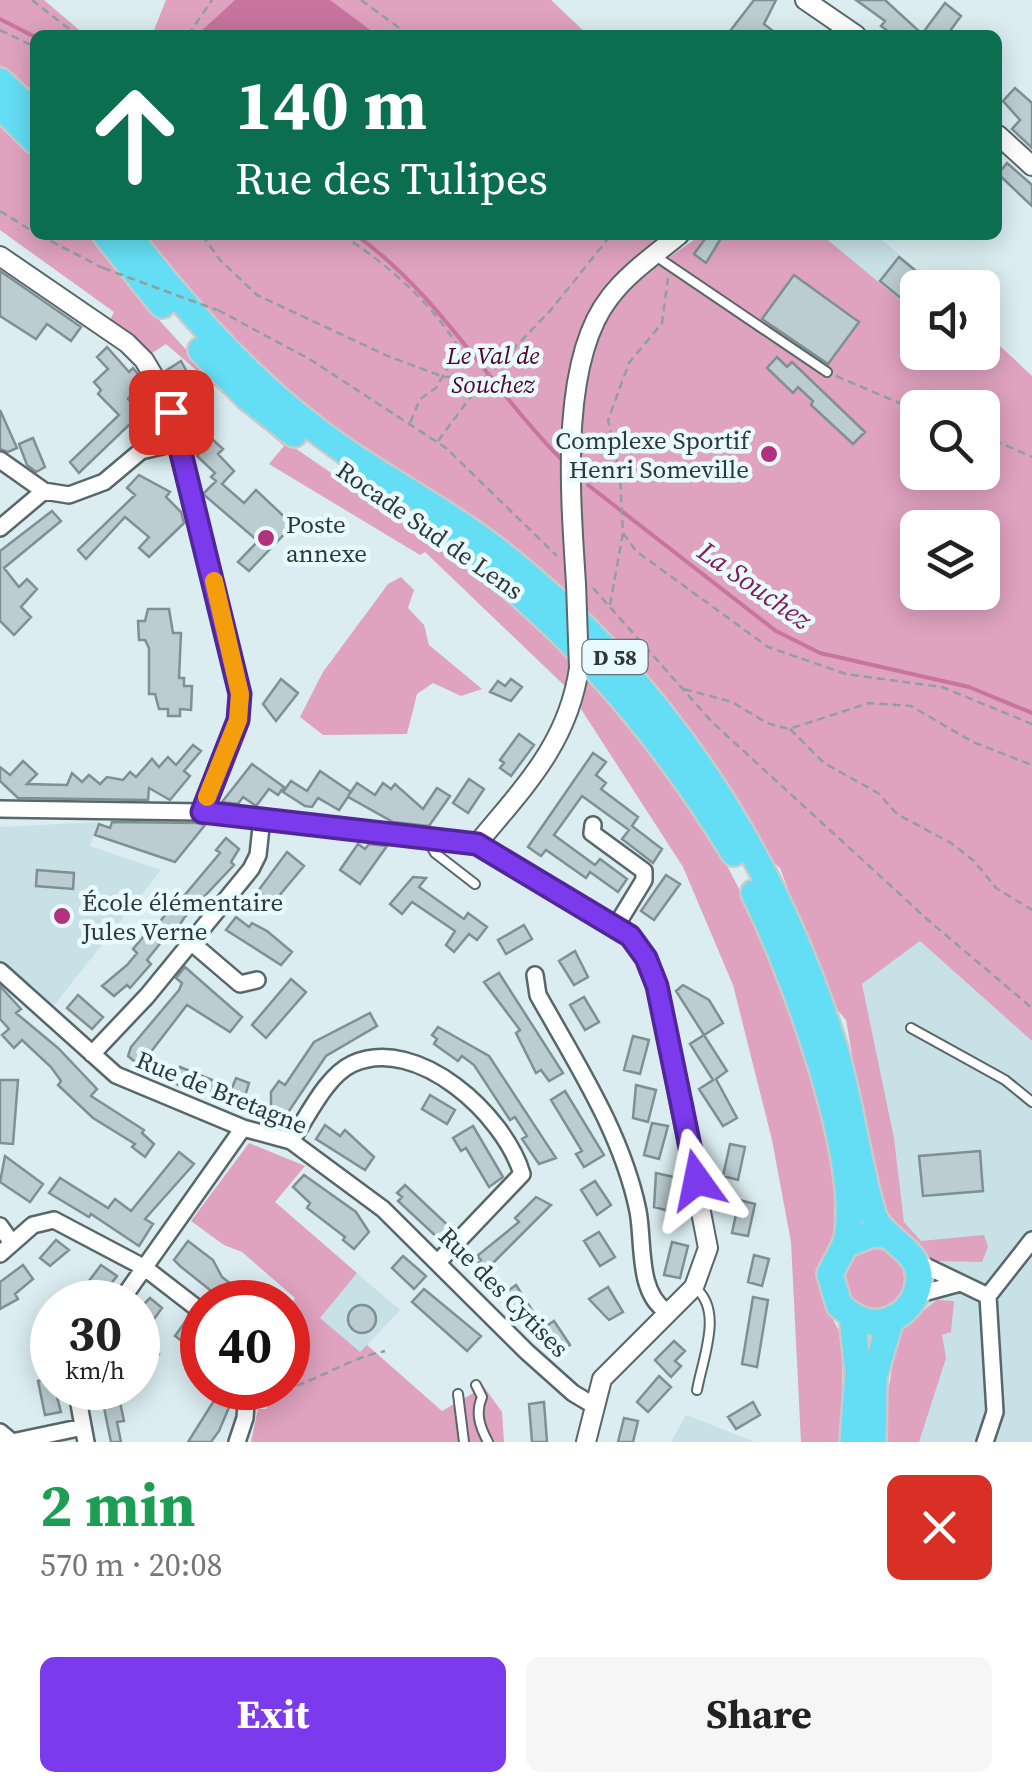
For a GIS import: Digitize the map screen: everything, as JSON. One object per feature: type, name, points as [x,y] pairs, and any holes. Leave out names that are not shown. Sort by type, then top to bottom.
[{"type":"highway","points":[[0,82],[30,109]]},
{"type":"highway","points":[[0,106],[30,136]]},
{"type":"highway","name":"Rocade Sud de Lens","points":[[110,240],[152,293],[248,398],[488,566],[572,640],[656,734],[736,856],[794,983],[837,1132],[848,1199],[844,1245]]},
{"type":"highway","name":"Rocade Sud de Lens","points":[[132,240],[218,343],[264,388],[314,429],[499,552],[608,649],[673,726],[718,791],[788,921],[834,1044],[867,1194],[879,1228],[886,1235]]},
{"type":"highway","points":[[873,1442],[874,1377],[891,1319],[916,1295],[916,1261],[904,1244],[886,1235],[872,1234],[844,1245],[830,1274],[839,1305],[864,1321],[891,1319]]},
{"type":"highway","points":[[852,1316],[858,1373],[853,1442]]},
{"type":"street","points":[[805,0],[847,30]]},
{"type":"street","points":[[1002,139],[1032,166]]},
{"type":"street","points":[[477,844],[558,742],[579,668],[575,577],[577,369],[589,333],[610,296],[674,240]]},
{"type":"street","points":[[0,256],[105,327],[144,360],[165,396],[240,694],[238,720],[202,812]]},
{"type":"street","points":[[0,460],[44,490],[69,495],[87,492],[131,457],[179,442]]},
{"type":"street","points":[[0,528],[44,490]]},
{"type":"street","points":[[0,810],[202,812],[426,835],[477,844],[616,926],[640,948],[657,986],[708,1248],[694,1287],[608,1369],[593,1405],[586,1442]]},
{"type":"street","points":[[92,1054],[192,943],[251,869],[258,856],[262,818]]},
{"type":"street","points":[[500,818],[498,838],[506,859]]},
{"type":"street","points":[[593,825],[592,833],[644,870],[644,880],[616,926]]},
{"type":"street","points":[[192,943],[240,984],[257,980]]},
{"type":"street","name":"Rue de Bretagne","points":[[0,972],[92,1054],[134,1085],[243,1128],[291,1142],[383,1209]]},
{"type":"street","points":[[535,975],[538,995],[605,1116],[638,1211],[650,1293],[666,1311]]},
{"type":"street","points":[[291,1142],[348,1065],[379,1058],[426,1068],[459,1087],[485,1111],[522,1174],[440,1260]]},
{"type":"street","points":[[136,1280],[243,1128]]},
{"type":"street","name":"Rue des Cytises","points":[[383,1209],[440,1260],[527,1352],[572,1394],[593,1405]]},
{"type":"street","points":[[0,1226],[6,1248],[33,1225],[54,1220],[145,1268],[180,1295]]},
{"type":"street","points":[[985,1442],[995,1412],[988,1296],[1032,1240]]},
{"type":"street","points":[[916,1261],[988,1296]]},
{"type":"street","points":[[916,1295],[961,1283]]},
{"type":"street","points":[[237,1442],[244,1410]]},
{"type":"street","points":[[0,1432],[12,1442],[84,1434]]},
{"type":"lane","points":[[654,255],[827,372]]},
{"type":"lane","points":[[426,835],[435,853],[475,884]]},
{"type":"lane","points":[[911,1028],[1005,1080],[1032,1102]]},
{"type":"lane","points":[[694,1287],[705,1295],[711,1312],[697,1390]]},
{"type":"lane","points":[[476,1384],[482,1396],[478,1413],[486,1439],[476,1442]]},
{"type":"lane","points":[[458,1394],[464,1414],[464,1442]]},
{"type":"lane","points":[[464,1414],[478,1413]]},
{"type":"path","points":[[32,0],[71,30]]},
{"type":"path","points":[[190,30],[212,0]]},
{"type":"path","points":[[361,0],[402,30]]},
{"type":"path","points":[[0,30],[30,45]]},
{"type":"path","points":[[0,211],[30,230]]},
{"type":"path","points":[[49,240],[103,268],[216,310],[312,360],[437,442],[575,577],[610,606],[712,722],[829,831],[1032,1008]]},
{"type":"path","points":[[206,240],[220,260],[258,295],[390,357],[444,376],[470,377],[478,388]]},
{"type":"path","points":[[349,240],[389,270],[442,319],[458,348],[444,376],[420,400],[410,425]]},
{"type":"path","points":[[437,442],[483,380],[607,240]]},
{"type":"path","points":[[610,606],[623,534],[619,469],[608,434],[611,410],[628,363],[662,323],[670,267]]},
{"type":"path","points":[[827,372],[900,403]]},
{"type":"path","points":[[1000,443],[1032,457]]},
{"type":"path","points":[[623,534],[636,551],[768,647],[846,674],[942,687],[1032,724]]},
{"type":"path","points":[[683,689],[732,702],[767,724],[788,728],[869,702],[911,706],[972,742],[1032,765]]},
{"type":"path","points":[[788,728],[824,762],[878,793],[897,814],[951,843],[974,861],[996,888],[1032,910]]},
{"type":"path","points":[[310,1380],[365,1355],[385,1351]]},
{"type":"shaded area","points":[[235,0],[330,0],[370,30],[202,30]]},
{"type":"shaded area","points":[[828,240],[882,240],[918,270],[900,270],[900,300]]},
{"type":"shaded area","name":"École élémentaire Jules Verne","points":[[98,822],[90,846],[161,870],[52,1008],[0,963],[0,827]]},
{"type":"shaded area","points":[[920,941],[1032,1041],[1032,1442],[913,1442],[928,1281],[921,1241],[904,1222],[894,1138],[862,984]]},
{"type":"shaded area","points":[[357,1273],[400,1310],[360,1353],[319,1318]]},
{"type":"shaded area","points":[[686,1415],[755,1442],[671,1442]]},
{"type":"green space","points":[[0,0],[44,0],[79,30],[30,30],[30,93],[0,65]]},
{"type":"green space","points":[[166,0],[551,0],[583,30],[154,30]]},
{"type":"green space","points":[[0,119],[30,151],[30,240],[96,240],[140,299],[209,375],[289,444],[479,574],[570,653],[566,687],[425,552],[420,555],[269,464],[284,446],[166,344],[149,355],[109,322],[114,312],[0,230]]},
{"type":"green space","name":"Le Val de Souchez","points":[[149,240],[657,240],[668,258],[694,240],[828,240],[900,300],[900,370],[1000,370],[1000,346],[1032,376],[1032,1041],[920,941],[862,984],[894,1138],[904,1222],[921,1241],[984,1235],[988,1247],[982,1262],[934,1261],[891,1220],[868,1146],[846,1020],[832,1004],[780,868],[768,858],[751,827],[356,444],[294,397],[216,323]]},
{"type":"green space","points":[[401,577],[414,590],[408,608],[424,625],[429,645],[482,689],[461,696],[433,683],[417,694],[407,734],[323,735],[300,717],[323,672],[388,584]]},
{"type":"green space","points":[[590,672],[697,812],[760,929],[809,1060],[834,1170],[834,1233],[818,1275],[821,1296],[843,1339],[841,1442],[801,1442],[791,1242],[772,1140],[733,985],[683,867],[581,709]]},
{"type":"green space","points":[[249,1143],[305,1166],[275,1202],[357,1273],[320,1318],[360,1352],[367,1345],[442,1411],[484,1387],[502,1412],[504,1442],[251,1442],[258,1410],[310,1410],[310,1280],[274,1280],[242,1252],[224,1245],[191,1221]]},
{"type":"green space","points":[[874,1249],[895,1258],[904,1279],[895,1300],[874,1309],[853,1300],[844,1279],[853,1258]]},
{"type":"green space","points":[[937,1300],[954,1301],[951,1332],[942,1335],[946,1358],[919,1442],[879,1442],[899,1330]]},
{"type":"building","points":[[754,0],[776,0],[764,24],[772,30],[731,30]]},
{"type":"building","points":[[856,0],[885,0],[918,30],[886,30],[881,26],[885,21]]},
{"type":"building","points":[[945,3],[961,16],[951,30],[925,30]]},
{"type":"building","points":[[1015,88],[1032,103],[1032,148],[1012,129],[1020,120],[1003,101]]},
{"type":"building","points":[[1007,163],[1032,185],[1032,206],[1002,178]]},
{"type":"building","points":[[704,240],[720,240],[706,263],[694,254]]},
{"type":"building","points":[[899,257],[915,270],[900,270],[900,298],[880,281]]},
{"type":"building","points":[[0,271],[81,327],[71,341],[47,324],[36,339],[0,316]]},
{"type":"building","points":[[794,275],[859,322],[828,364],[762,319]]},
{"type":"building","points":[[107,347],[129,372],[133,368],[143,382],[128,399],[157,424],[147,437],[130,424],[79,473],[70,462],[119,415],[98,394],[101,390],[94,382],[108,369],[97,357]]},
{"type":"building","points":[[777,357],[787,367],[792,362],[865,432],[853,444],[811,405],[813,401],[798,387],[793,393],[767,368]]},
{"type":"building","points":[[181,361],[193,383],[189,388],[203,400],[193,411],[206,424],[201,429],[223,449],[218,454],[234,471],[222,484],[244,503],[256,490],[293,525],[249,571],[238,562],[258,541],[203,494],[216,481],[211,477],[215,473],[197,456],[201,452],[190,441],[199,432],[186,420],[192,413],[180,403],[183,396],[167,370]]},
{"type":"building","points":[[0,410],[17,448],[8,452],[0,449]]},
{"type":"building","points":[[33,438],[45,467],[36,472],[27,465],[19,444]]},
{"type":"building","points":[[139,475],[170,492],[166,497],[181,512],[184,523],[149,557],[139,548],[149,537],[125,517],[86,559],[78,550],[135,495],[127,488]]},
{"type":"building","points":[[52,511],[61,521],[4,568],[19,587],[27,579],[37,589],[21,607],[31,617],[14,635],[0,621],[0,551]]},
{"type":"building","points":[[148,609],[169,609],[173,633],[181,633],[179,678],[184,678],[184,686],[192,686],[191,710],[180,709],[180,716],[168,716],[168,709],[159,709],[155,694],[149,694],[149,648],[145,640],[139,640],[138,621],[145,621]]},
{"type":"building","points":[[281,679],[298,693],[276,721],[263,704]]},
{"type":"building","points":[[511,679],[522,687],[511,701],[490,692],[498,681],[505,686]]},
{"type":"building","points":[[519,734],[534,745],[511,776],[500,768],[504,763],[500,760]]},
{"type":"building","points":[[193,745],[201,751],[184,771],[190,776],[170,800],[149,788],[148,800],[18,798],[0,781],[0,767],[10,775],[23,761],[37,774],[27,784],[67,785],[72,773],[82,782],[89,775],[100,784],[107,777],[123,780],[130,772],[136,777],[152,759],[159,767],[168,757],[176,765]]},
{"type":"building","points":[[593,753],[606,762],[596,775],[606,783],[601,789],[638,817],[632,826],[662,849],[653,863],[622,839],[629,830],[582,796],[554,835],[595,865],[600,859],[627,879],[618,892],[590,872],[586,878],[546,850],[541,856],[528,847]]},
{"type":"building","points":[[252,764],[284,787],[278,795],[269,789],[256,806],[243,797],[238,804],[222,802]]},
{"type":"building","points":[[320,771],[351,792],[357,783],[375,795],[383,783],[391,789],[395,784],[423,809],[437,788],[450,796],[429,826],[393,822],[348,797],[339,810],[318,798],[312,807],[305,806],[283,792],[291,781],[307,791]]},
{"type":"building","points":[[469,779],[484,789],[468,813],[453,803]]},
{"type":"building","points":[[112,822],[205,825],[175,862],[95,835],[99,824],[110,828]]},
{"type":"building","points":[[226,838],[239,849],[231,862],[234,865],[184,918],[171,939],[162,941],[147,960],[151,964],[130,988],[127,985],[114,996],[102,986],[127,965],[137,953],[133,949],[144,936],[147,939],[180,895],[183,897],[220,853],[216,850]]},
{"type":"building","points":[[358,844],[365,849],[369,844],[387,846],[360,884],[340,870]]},
{"type":"building","points":[[287,852],[304,866],[273,903],[258,891]]},
{"type":"building","points":[[37,870],[74,873],[73,889],[36,886]]},
{"type":"building","points":[[666,875],[680,884],[654,920],[641,911]]},
{"type":"building","points":[[413,877],[426,878],[419,887],[464,919],[468,913],[487,927],[477,940],[469,934],[454,952],[446,945],[455,931],[412,902],[402,914],[390,904]]},
{"type":"building","points":[[236,917],[249,927],[252,923],[267,931],[292,952],[281,965],[226,930]]},
{"type":"building","points":[[524,925],[532,939],[506,954],[498,940]]},
{"type":"building","points":[[575,951],[588,977],[574,985],[559,961]]},
{"type":"building","points":[[185,967],[242,1017],[230,1032],[187,1005],[140,1066],[128,1056],[131,1047],[179,990],[182,983],[176,978]]},
{"type":"building","points":[[499,973],[563,1073],[549,1081],[541,1070],[536,1073],[516,1033],[520,1030],[484,982]]},
{"type":"building","points":[[291,979],[306,992],[266,1038],[252,1025]]},
{"type":"building","points":[[683,985],[709,1000],[723,1023],[704,1035],[676,991]]},
{"type":"building","points":[[0,986],[21,1009],[16,1013],[58,1048],[97,1089],[91,1096],[144,1130],[142,1133],[154,1144],[145,1157],[132,1147],[135,1144],[93,1118],[58,1085],[61,1081],[51,1067],[22,1040],[14,1048],[2,1035],[9,1029],[0,1019]]},
{"type":"building","points":[[78,995],[103,1017],[92,1029],[67,1008]]},
{"type":"building","points":[[584,997],[599,1022],[585,1030],[570,1005]]},
{"type":"building","points":[[370,1013],[377,1026],[326,1056],[285,1117],[275,1125],[262,1116],[271,1104],[271,1092],[279,1081],[285,1085],[314,1042]]},
{"type":"building","points":[[438,1027],[489,1056],[556,1158],[539,1164],[522,1139],[527,1136],[515,1117],[510,1120],[474,1065],[462,1056],[458,1061],[434,1044],[437,1039],[432,1035]]},
{"type":"building","points":[[704,1035],[727,1071],[716,1079],[737,1118],[723,1126],[699,1089],[713,1080],[690,1044]]},
{"type":"building","points":[[633,1036],[649,1040],[640,1074],[624,1070]]},
{"type":"building","points":[[180,1067],[232,1088],[236,1078],[249,1083],[242,1106],[181,1087],[174,1082]]},
{"type":"building","points":[[0,1080],[18,1080],[13,1144],[0,1143]]},
{"type":"building","points":[[636,1085],[656,1090],[648,1122],[633,1118]]},
{"type":"building","points":[[565,1091],[604,1155],[584,1167],[576,1154],[582,1151],[551,1100]]},
{"type":"building","points":[[430,1095],[455,1110],[447,1124],[422,1109]]},
{"type":"building","points":[[652,1123],[668,1126],[659,1159],[644,1155]]},
{"type":"building","points":[[325,1125],[340,1136],[345,1130],[374,1157],[365,1170],[316,1139]]},
{"type":"building","points":[[473,1126],[503,1177],[489,1187],[466,1148],[461,1151],[453,1138]]},
{"type":"building","points":[[730,1144],[745,1147],[738,1180],[723,1176]]},
{"type":"building","points":[[980,1151],[983,1191],[923,1196],[919,1156]]},
{"type":"building","points":[[179,1152],[194,1164],[145,1219],[153,1224],[139,1246],[91,1214],[89,1217],[49,1193],[60,1178],[108,1208],[115,1199],[131,1211]]},
{"type":"building","points":[[5,1156],[43,1184],[30,1202],[0,1182]]},
{"type":"building","points":[[656,1173],[678,1178],[669,1211],[654,1207]]},
{"type":"building","points":[[304,1175],[356,1212],[369,1232],[354,1249],[343,1240],[345,1237],[307,1208],[310,1203],[293,1187]]},
{"type":"building","points":[[595,1181],[611,1205],[597,1215],[581,1190]]},
{"type":"building","points":[[405,1185],[453,1230],[446,1238],[439,1239],[398,1201],[402,1197],[397,1193]]},
{"type":"building","points":[[536,1197],[551,1205],[484,1272],[477,1264],[481,1260],[477,1256],[519,1222],[515,1218]]},
{"type":"building","points":[[739,1200],[755,1204],[748,1236],[732,1233]]},
{"type":"building","points":[[599,1232],[615,1257],[600,1266],[584,1241]]},
{"type":"building","points":[[56,1240],[69,1250],[50,1266],[40,1258]]},
{"type":"building","points":[[188,1241],[213,1260],[226,1280],[198,1280],[174,1260]]},
{"type":"building","points":[[672,1242],[688,1246],[680,1278],[664,1275]]},
{"type":"building","points":[[754,1255],[769,1259],[762,1286],[748,1282]]},
{"type":"building","points":[[403,1256],[426,1276],[414,1289],[392,1268]]},
{"type":"building","points":[[23,1265],[33,1279],[15,1294],[18,1299],[0,1309],[0,1282]]},
{"type":"building","points":[[101,1265],[117,1276],[114,1280],[90,1280]]},
{"type":"building","points":[[516,1285],[532,1310],[518,1319],[502,1295]]},
{"type":"building","points":[[608,1287],[623,1312],[609,1320],[589,1299]]},
{"type":"building","points":[[424,1289],[481,1336],[467,1351],[412,1302]]},
{"type":"building","points":[[753,1297],[768,1300],[757,1367],[742,1364]]},
{"type":"building","points":[[362,1305],[372,1309],[376,1319],[372,1329],[362,1333],[352,1329],[348,1319],[352,1309]]},
{"type":"building","points":[[554,1321],[570,1345],[556,1354],[540,1330]]},
{"type":"building","points":[[674,1341],[685,1351],[675,1361],[681,1366],[671,1377],[655,1360]]},
{"type":"building","points":[[659,1376],[671,1387],[648,1412],[637,1402]]},
{"type":"building","points":[[544,1402],[547,1442],[532,1442],[529,1404]]},
{"type":"building","points":[[753,1402],[760,1415],[736,1429],[728,1417]]},
{"type":"building","points":[[104,1410],[122,1410],[124,1421],[117,1422],[121,1442],[111,1442]]},
{"type":"building","points":[[208,1410],[228,1410],[211,1442],[188,1442]]},
{"type":"building","points":[[624,1418],[638,1421],[633,1442],[618,1442]]},
{"type":"waterway","name":"La Souchez","points":[[0,19],[30,34]]},
{"type":"waterway","name":"La Souchez","points":[[362,240],[440,314],[563,461]]},
{"type":"waterway","name":"La Souchez","points":[[588,485],[776,631],[820,653],[969,687],[1032,713]]},
{"type":"slow traffic","points":[[207,797],[230,745],[238,720],[240,694],[214,581]]},
{"type":"place","name":"Complexe Sportif Henri Someville","points":[[769,454]]},
{"type":"place","name":"Poste annexe","points":[[266,538]]},
{"type":"place","name":"École élémentaire Jules Verne","points":[[62,916]]},
{"type":"route","points":[[171,412],[240,694],[238,720],[230,745],[202,812],[426,835],[477,844],[630,936],[652,969],[657,986],[697,1180]]}]
